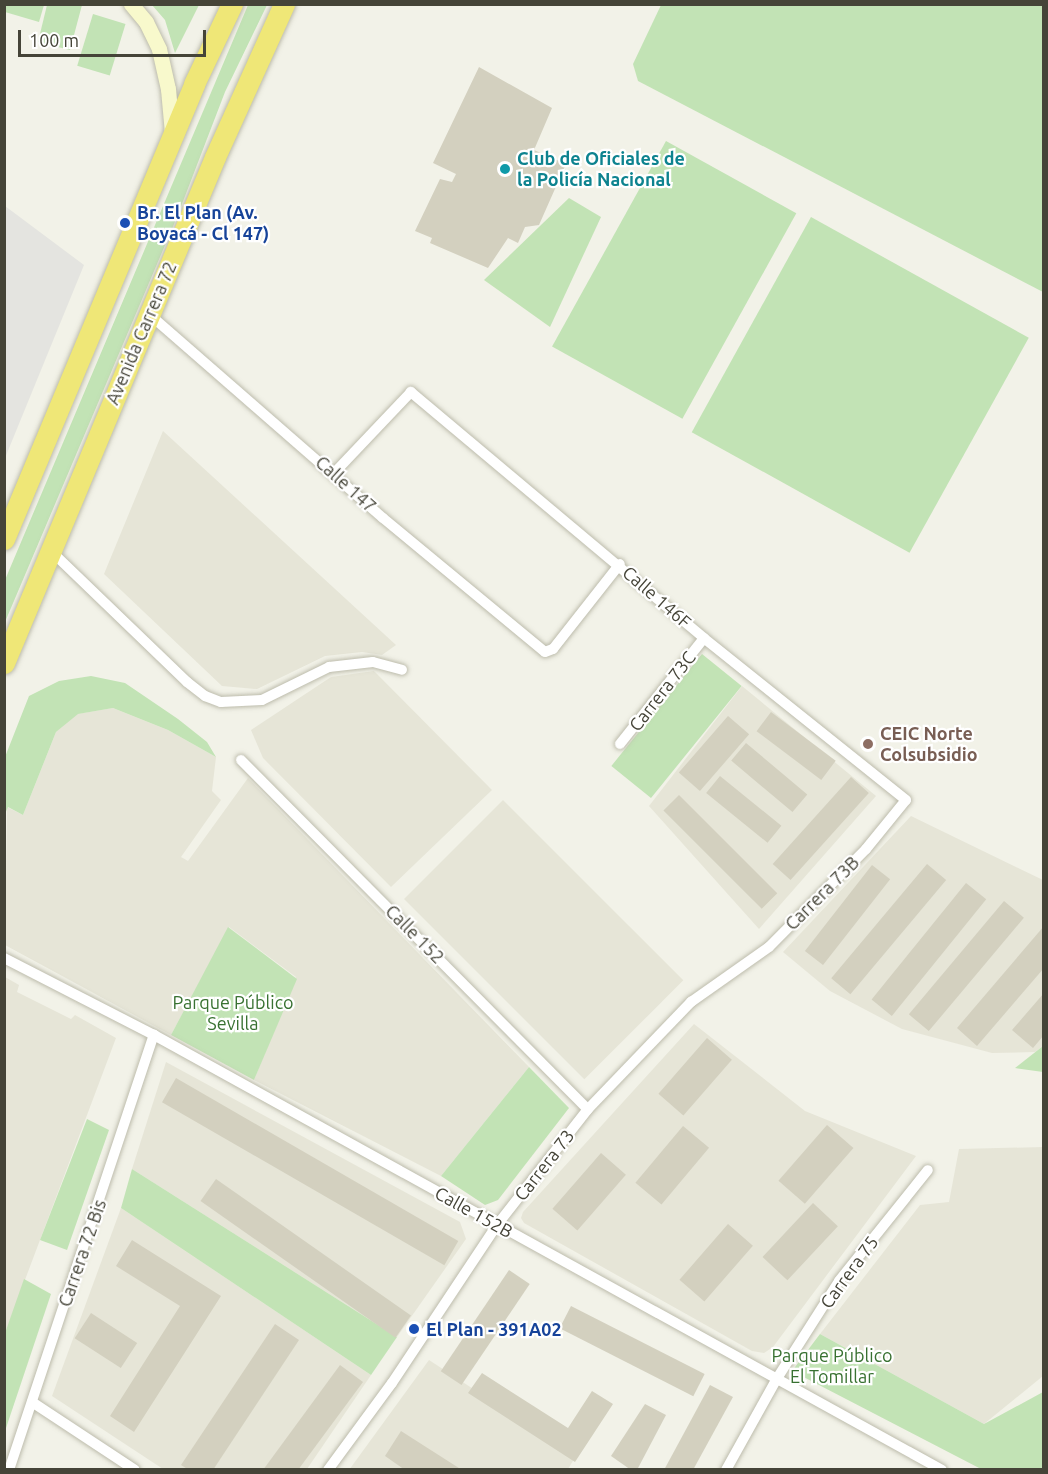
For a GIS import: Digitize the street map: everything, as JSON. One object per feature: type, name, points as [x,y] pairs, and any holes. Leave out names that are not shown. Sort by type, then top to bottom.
[{"type":"highway","points":[[4,538],[232,4]]},
{"type":"highway","name":"Avenida Carrera 72","points":[[4,663],[149,314],[284,4]]},
{"type":"main road","points":[[131,4],[153,34],[163,61],[173,138]]},
{"type":"street","name":"Calle 147","points":[[149,314],[545,652],[553,649],[620,564]]},
{"type":"street","name":"Calle 146F","points":[[334,473],[411,392],[620,564],[704,638],[906,800]]},
{"type":"street","points":[[51,551],[187,682],[205,696],[221,702],[262,700],[328,667],[373,662],[402,670]]},
{"type":"street","name":"Carrera 73C","points":[[620,744],[704,638]]},
{"type":"street","name":"Calle 152","points":[[241,760],[588,1109]]},
{"type":"street","name":"Carrera 73B","points":[[729,975],[769,947],[866,849],[906,800]]},
{"type":"street","name":"Calle 152B","points":[[4,958],[154,1035],[942,1470]]},
{"type":"street","name":"Carrera 73","points":[[327,1470],[392,1383],[497,1225],[588,1109],[691,1002],[729,975]]},
{"type":"street","name":"Carrera 72 Bis","points":[[9,1470],[154,1035]]},
{"type":"street","name":"Carrera 75","points":[[726,1470],[776,1380],[839,1281],[928,1170]]},
{"type":"street","points":[[32,1402],[135,1470]]},
{"type":"shaded area","points":[[5,206],[84,265],[5,458]]},
{"type":"shaded area","points":[[163,431],[396,645],[382,655],[362,652],[325,656],[257,689],[222,686],[104,574]]},
{"type":"shaded area","points":[[374,671],[492,790],[391,887],[263,758],[251,730],[331,677]]},
{"type":"shaded area","points":[[742,686],[876,796],[759,929],[649,806]]},
{"type":"shaded area","points":[[113,708],[168,730],[216,757],[212,791],[221,800],[181,857],[188,861],[248,778],[529,1067],[441,1176],[254,1080],[296,977],[229,927],[171,1035],[5,945],[7,807],[23,815],[56,732],[77,714]]},
{"type":"shaded area","points":[[503,800],[683,980],[584,1079],[404,899]]},
{"type":"shaded area","points":[[911,816],[1043,880],[1043,1046],[1035,1052],[992,1053],[902,1029],[830,991],[783,952]]},
{"type":"shaded area","points":[[5,977],[19,985],[17,992],[71,1019],[75,1015],[116,1038],[5,1333]]},
{"type":"shaded area","points":[[694,1024],[805,1111],[916,1156],[773,1347],[764,1353],[752,1351],[524,1223],[521,1218],[523,1212]]},
{"type":"shaded area","points":[[166,1062],[460,1222],[466,1239],[397,1337],[132,1169]]},
{"type":"shaded area","points":[[1043,1147],[1043,1376],[984,1424],[820,1334],[920,1205],[949,1202],[959,1149]]},
{"type":"shaded area","points":[[121,1208],[371,1375],[307,1469],[163,1469],[52,1396]]},
{"type":"shaded area","points":[[429,1360],[576,1456],[568,1469],[349,1470]]},
{"type":"green space","points":[[4,5],[44,5],[39,22],[5,12]]},
{"type":"green space","points":[[47,5],[82,5],[70,50],[38,42]]},
{"type":"green space","points":[[152,5],[199,5],[175,53],[165,20]]},
{"type":"green space","points":[[248,5],[267,5],[225,92],[177,217],[5,622],[5,580]]},
{"type":"green space","points":[[661,5],[1043,5],[1043,292],[638,81],[633,64]]},
{"type":"green space","points":[[93,14],[126,24],[110,76],[77,66]]},
{"type":"green space","points":[[666,141],[796,213],[682,419],[552,347]]},
{"type":"green space","points":[[569,198],[601,217],[550,327],[484,280]]},
{"type":"green space","points":[[811,217],[1029,338],[910,553],[692,432]]},
{"type":"green space","points":[[702,654],[742,686],[651,798],[611,766]]},
{"type":"green space","points":[[91,676],[125,683],[207,742],[216,757],[168,730],[113,708],[78,714],[56,732],[23,815],[8,807],[5,814],[5,757],[29,696],[59,681]]},
{"type":"green space","name":"Parque Público Sevilla","points":[[228,927],[297,979],[254,1080],[171,1035]]},
{"type":"green space","points":[[1043,1046],[1043,1072],[1015,1068]]},
{"type":"green space","points":[[529,1067],[569,1108],[498,1200],[485,1205],[441,1176]]},
{"type":"green space","points":[[87,1119],[109,1130],[67,1250],[40,1240]]},
{"type":"green space","points":[[132,1169],[397,1337],[371,1375],[121,1208]]},
{"type":"green space","points":[[24,1279],[51,1294],[5,1431],[5,1333]]},
{"type":"green space","name":"Parque Público El Tomillar","points":[[820,1334],[984,1424],[1043,1392],[1043,1469],[981,1469],[792,1371]]},
{"type":"building","name":"Club de Oficiales de la Policía Nacional","points":[[479,67],[552,108],[534,150],[566,164],[539,225],[525,227],[518,243],[508,238],[488,268],[430,243],[432,238],[415,231],[440,179],[452,182],[456,174],[433,163]]},
{"type":"building","points":[[771,712],[836,761],[821,780],[757,731]]},
{"type":"building","points":[[728,716],[749,734],[700,791],[679,773]]},
{"type":"building","points":[[746,743],[807,794],[792,812],[731,761]]},
{"type":"building","points":[[720,776],[781,826],[768,843],[706,793]]},
{"type":"building","points":[[851,777],[869,793],[791,880],[773,864]]},
{"type":"building","points":[[679,795],[777,893],[762,909],[663,811]]},
{"type":"building","points":[[927,864],[946,880],[850,994],[831,978]]},
{"type":"building","points":[[872,865],[890,879],[823,965],[805,951]]},
{"type":"building","points":[[966,883],[986,899],[892,1016],[872,1000]]},
{"type":"building","points":[[1004,901],[1024,918],[929,1031],[909,1014]]},
{"type":"building","points":[[1044,926],[1044,968],[977,1046],[957,1028]]},
{"type":"building","points":[[1044,993],[1044,1035],[1033,1048],[1012,1030]]},
{"type":"building","points":[[707,1038],[732,1060],[683,1115],[658,1094]]},
{"type":"building","points":[[176,1078],[458,1241],[444,1265],[162,1102]]},
{"type":"building","points":[[827,1125],[853,1148],[805,1204],[778,1181]]},
{"type":"building","points":[[683,1126],[709,1148],[661,1205],[635,1183]]},
{"type":"building","points":[[601,1153],[626,1175],[577,1230],[552,1209]]},
{"type":"building","points":[[216,1179],[411,1316],[395,1338],[201,1201]]},
{"type":"building","points":[[813,1203],[838,1226],[787,1280],[763,1257]]},
{"type":"building","points":[[728,1224],[753,1246],[704,1301],[679,1280]]},
{"type":"building","points":[[132,1240],[221,1296],[134,1432],[110,1416],[180,1306],[116,1266]]},
{"type":"building","points":[[509,1270],[530,1284],[462,1385],[441,1371]]},
{"type":"building","points":[[571,1306],[705,1374],[693,1396],[560,1328]]},
{"type":"building","points":[[91,1313],[137,1343],[121,1368],[75,1338]]},
{"type":"building","points":[[275,1324],[299,1340],[213,1470],[189,1470],[181,1465]]},
{"type":"building","points":[[340,1365],[363,1382],[298,1470],[263,1470]]},
{"type":"building","points":[[482,1373],[568,1428],[592,1391],[613,1404],[575,1462],[468,1393]]},
{"type":"building","points":[[710,1385],[733,1397],[693,1470],[664,1470]]},
{"type":"building","points":[[645,1404],[666,1415],[637,1470],[631,1470],[611,1456]]},
{"type":"building","points":[[401,1431],[462,1470],[405,1470],[385,1456]]},
{"type":"place","name":"Club de Oficiales de la Policía Nacional","points":[[505,169]]},
{"type":"place","name":"Br. El Plan (Av. Boyacá - Cl 147)","points":[[125,223]]},
{"type":"place","name":"CEIC Norte Colsubsidio","points":[[868,744]]},
{"type":"place","name":"El Plan - 391A02","points":[[414,1329]]}]
